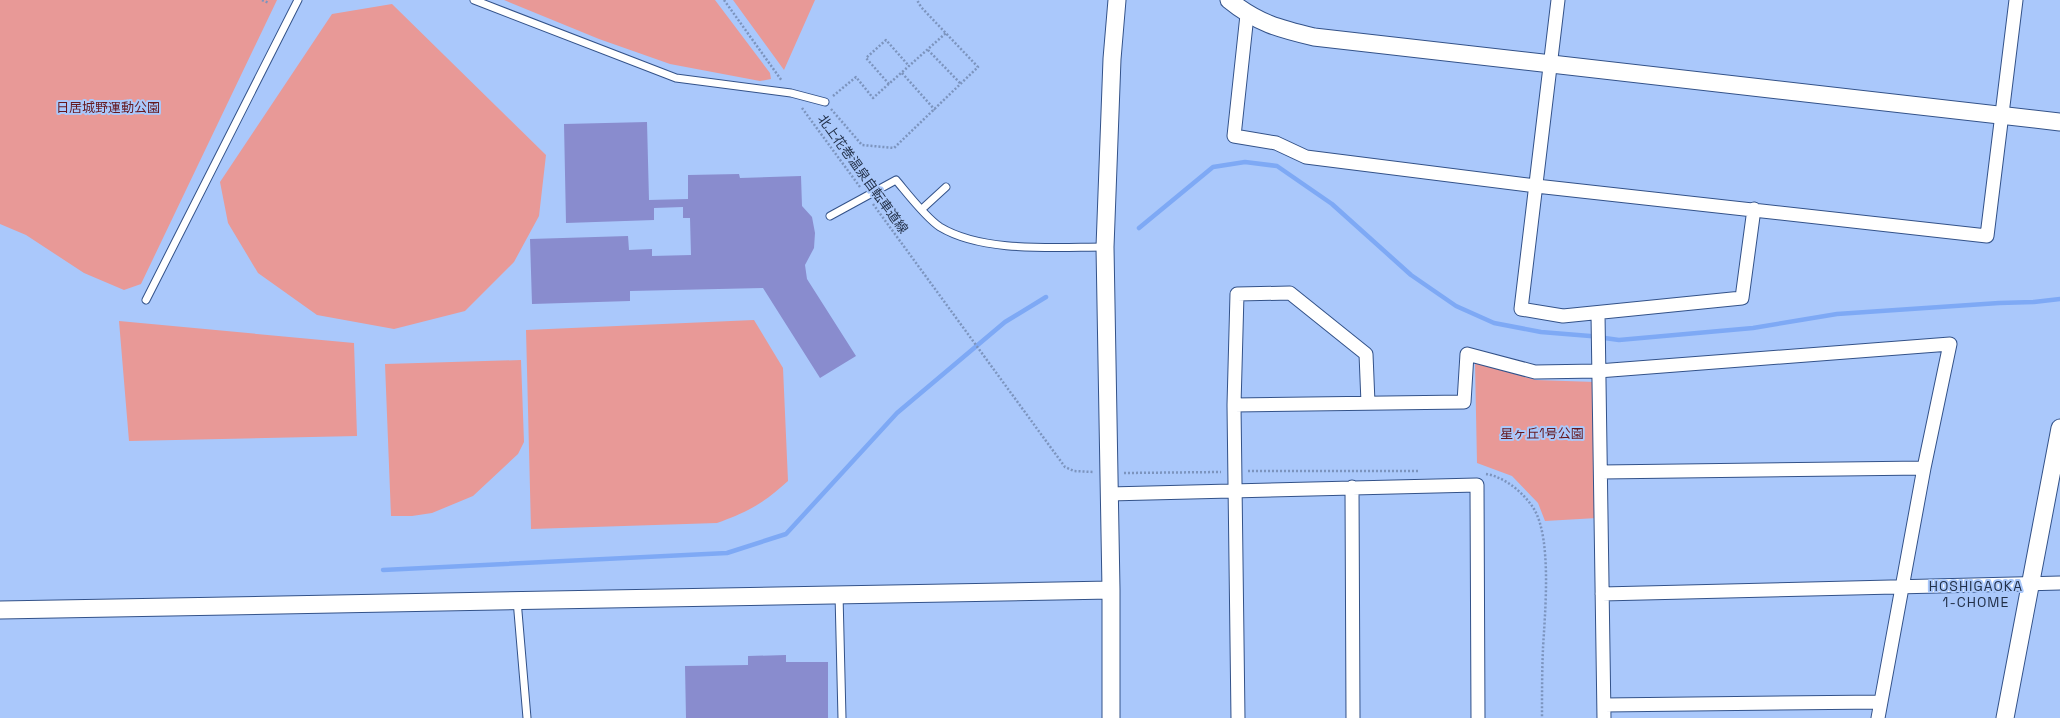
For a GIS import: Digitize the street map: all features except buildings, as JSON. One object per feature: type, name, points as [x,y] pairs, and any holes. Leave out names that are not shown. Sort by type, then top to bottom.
[{"type":"street","points":[[1111,718],[1111,590],[1105,247],[1112,59],[1117,0]]},
{"type":"street","points":[[1229,0],[1247,15],[1277,28],[1314,37],[1549,65],[2060,122]]},
{"type":"street","points":[[1558,0],[1549,65],[1521,309],[1563,316],[1598,314],[1742,298],[1754,209]]},
{"type":"street","points":[[1247,15],[1234,136],[1276,144],[1306,158],[1536,186],[1987,236],[2016,0]]},
{"type":"street","points":[[1238,718],[1234,405],[1237,294],[1290,293],[1366,354],[1368,403]]},
{"type":"street","points":[[1598,314],[1604,712],[1881,702]]},
{"type":"street","points":[[1234,405],[1464,402],[1467,354],[1535,372],[1598,371],[1950,344],[1924,468],[1904,586],[1878,718]]},
{"type":"street","points":[[2005,718],[2060,428]]},
{"type":"street","points":[[1601,472],[1924,468]]},
{"type":"street","points":[[1109,494],[1477,485],[1478,718]]},
{"type":"street","points":[[1352,487],[1353,718]]},
{"type":"street","points":[[1602,594],[2030,582],[2060,583]]},
{"type":"street","points":[[0,610],[1111,590]]},
{"type":"lane","points":[[146,300],[298,0]]},
{"type":"lane","points":[[474,0],[676,78],[791,93],[825,102]]},
{"type":"lane","points":[[830,216],[896,180],[939,227],[976,241],[1013,246],[1105,247]]},
{"type":"lane","points":[[922,209],[946,187]]},
{"type":"lane","points":[[840,594],[842,718]]},
{"type":"lane","points":[[517,600],[527,718]]},
{"type":"path","points":[[262,0],[269,3]]},
{"type":"path","name":"北上花巻温泉自転車道線","points":[[724,0],[986,359]]},
{"type":"path","points":[[917,0],[921,7],[946,33],[978,68],[894,148],[862,145],[825,102],[856,77],[874,98],[946,33]]},
{"type":"path","points":[[889,84],[866,58],[886,40],[910,66]]},
{"type":"path","points":[[928,50],[961,84]]},
{"type":"path","points":[[902,73],[935,110]]},
{"type":"green space","name":"日居城野運動公園","points":[[0,0],[277,0],[141,284],[124,290],[84,273],[26,235],[0,224]]},
{"type":"green space","points":[[504,0],[715,0],[770,73],[771,79],[760,81],[670,64],[599,39]]},
{"type":"green space","points":[[733,0],[815,0],[784,70]]},
{"type":"green space","points":[[392,4],[546,155],[539,216],[514,262],[465,311],[394,329],[317,315],[258,273],[228,223],[220,182],[332,14]]},
{"type":"green space","points":[[754,320],[783,368],[788,481],[755,506],[738,515],[717,523],[531,529],[526,330]]},
{"type":"green space","points":[[119,321],[354,343],[357,436],[129,441]]},
{"type":"green space","points":[[521,360],[524,442],[518,454],[473,496],[432,513],[412,516],[391,516],[385,364]]},
{"type":"green space","name":"星ヶ丘1号公園","points":[[1475,363],[1536,380],[1595,382],[1597,518],[1545,521],[1538,503],[1512,476],[1477,463]]},
{"type":"waterway","points":[[1139,228],[1213,167],[1245,162],[1277,166],[1332,204],[1411,275],[1456,306],[1494,323],[1541,332],[1619,340],[1753,328],[1837,314],[2034,302],[2060,299]]},
{"type":"waterway","points":[[383,570],[727,553],[786,534],[897,413],[1005,322],[1046,297]]},
{"type":"district","name":"HOSHIGAOKA 1-CHOME","points":[[1976,594]]}]
